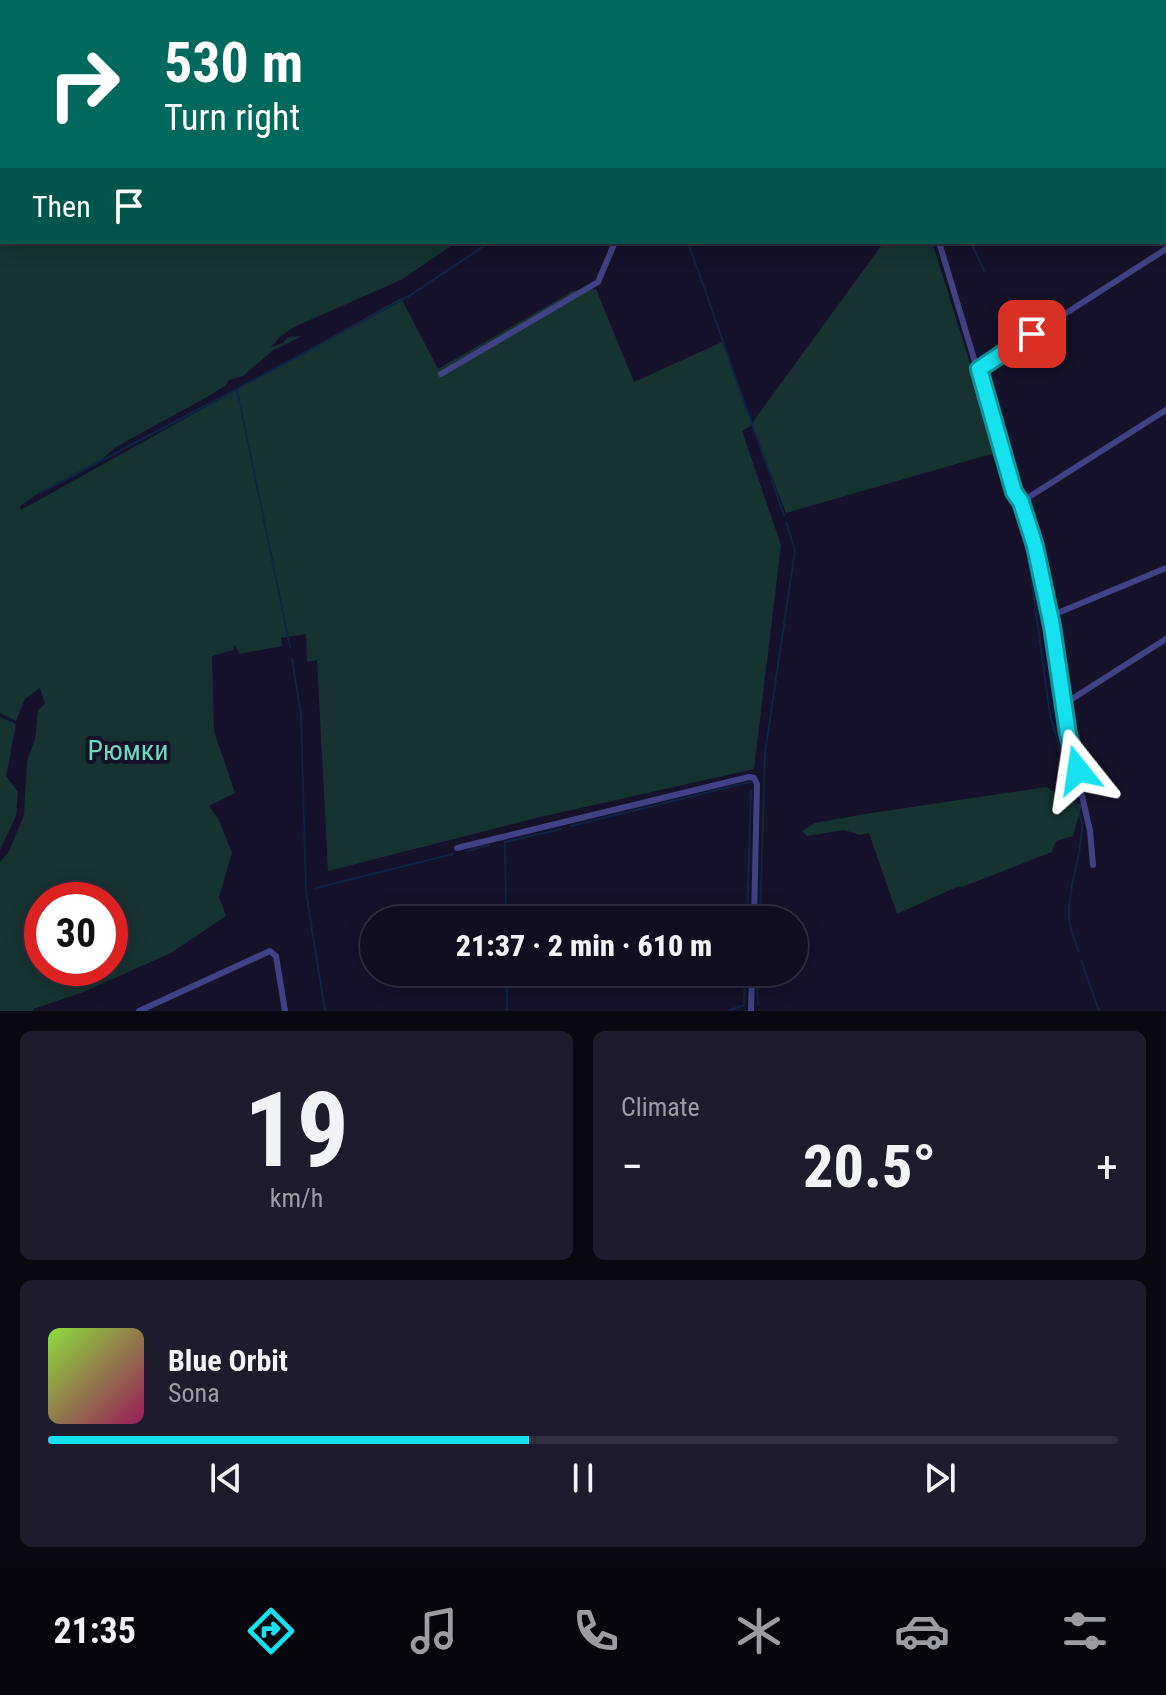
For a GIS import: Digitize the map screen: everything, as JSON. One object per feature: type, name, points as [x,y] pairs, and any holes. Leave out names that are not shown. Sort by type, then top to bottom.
[{"type":"street","points":[[441,374],[598,282],[614,244]]},
{"type":"street","points":[[940,244],[1014,492],[1021,502],[1035,546],[1052,626],[1068,734],[1090,831],[1093,865]]},
{"type":"street","points":[[979,369],[1166,249]]},
{"type":"street","points":[[1021,502],[1166,410]]},
{"type":"street","points":[[1048,617],[1166,568]]},
{"type":"street","points":[[1064,704],[1166,639]]},
{"type":"street","points":[[457,848],[749,777],[754,778],[757,784],[754,906]]},
{"type":"street","points":[[139,1011],[270,951],[276,956],[285,1011]]},
{"type":"street","points":[[751,1011],[752,986]]},
{"type":"green space","name":"Рюмки","points":[[0,244],[454,244],[401,280],[294,327],[271,347],[283,343],[288,337],[302,336],[272,351],[243,376],[229,380],[207,397],[116,447],[101,460],[40,492],[20,506],[21,510],[401,298],[438,369],[573,291],[596,289],[634,382],[722,342],[752,423],[883,244],[933,244],[998,452],[786,513],[752,425],[742,431],[781,545],[754,769],[536,818],[328,871],[317,660],[307,662],[306,634],[281,638],[282,646],[239,654],[233,645],[234,650],[212,656],[214,731],[235,793],[209,806],[218,818],[232,853],[219,897],[226,916],[171,953],[128,972],[128,882],[24,882],[24,986],[97,986],[34,1011],[0,1011],[0,862],[9,851],[24,815],[27,761],[35,739],[38,710],[45,704],[40,688],[25,699],[16,721],[0,713]]},
{"type":"green space","points":[[0,717],[16,724],[6,776],[18,792],[16,816],[0,850]]},
{"type":"green space","points":[[1047,787],[1069,802],[1082,804],[1073,836],[1056,841],[1052,852],[959,886],[897,914],[869,833],[860,835],[844,830],[807,836],[802,831],[815,823],[865,814]]},
{"type":"waterway","points":[[290,647],[237,389],[409,296],[487,244]]},
{"type":"waterway","points":[[689,244],[784,515]]},
{"type":"waterway","points":[[972,244],[984,271]]},
{"type":"waterway","points":[[40,493],[237,389]]},
{"type":"waterway","points":[[1015,502],[1025,531],[1050,715],[1082,823],[1069,916],[1079,952]]},
{"type":"waterway","points":[[760,906],[765,753],[795,550],[786,522]]},
{"type":"waterway","points":[[292,659],[301,715],[306,892],[325,1011]]},
{"type":"waterway","points":[[571,826],[750,782]]},
{"type":"waterway","points":[[747,906],[751,790]]},
{"type":"waterway","points":[[506,906],[505,842],[561,829]]},
{"type":"waterway","points":[[468,851],[489,845]]},
{"type":"waterway","points":[[316,888],[453,854]]},
{"type":"waterway","points":[[1081,960],[1099,1011]]},
{"type":"waterway","points":[[507,986],[507,1011]]},
{"type":"waterway","points":[[730,1010],[744,1005],[745,986]]},
{"type":"waterway","points":[[757,986],[758,1005]]},
{"type":"route","points":[[1032,334],[979,369],[1014,492],[1021,502],[1035,546],[1052,626],[1068,734],[1078,770]]}]
